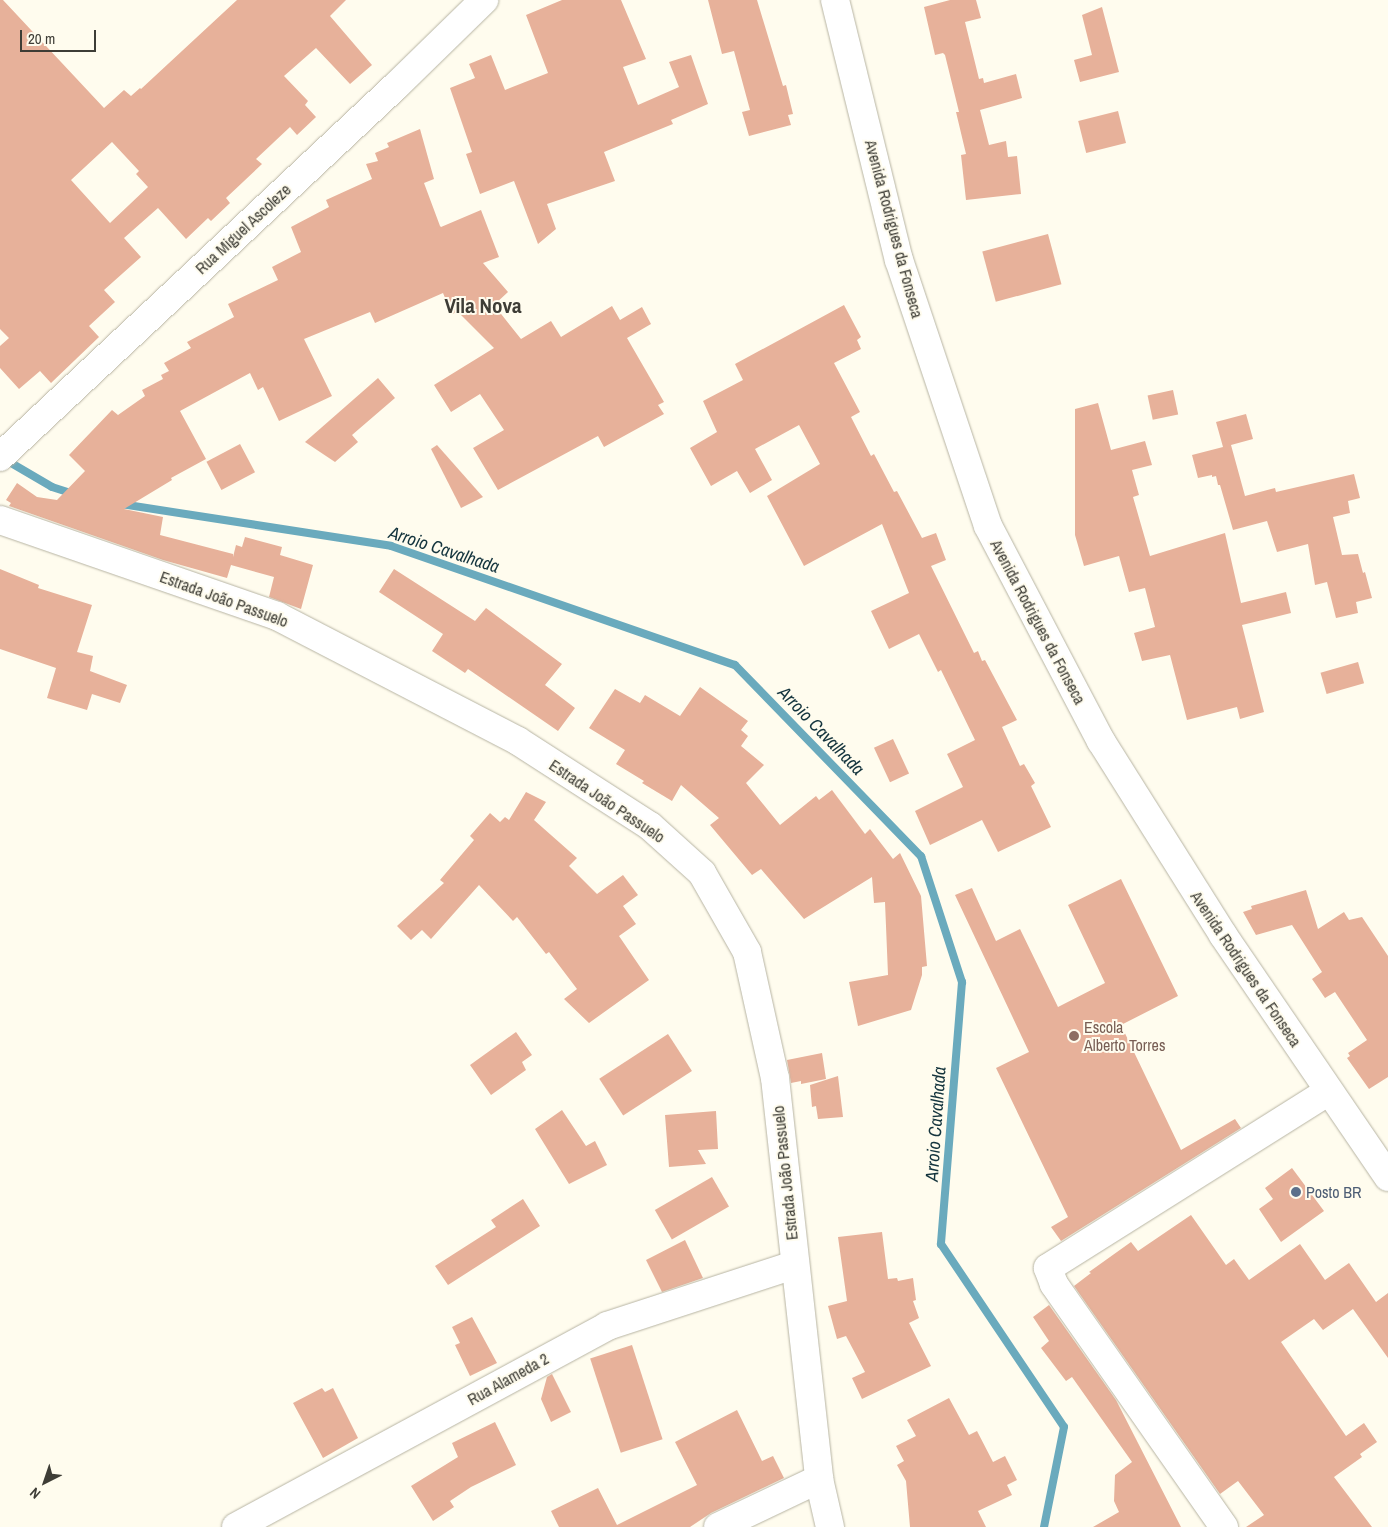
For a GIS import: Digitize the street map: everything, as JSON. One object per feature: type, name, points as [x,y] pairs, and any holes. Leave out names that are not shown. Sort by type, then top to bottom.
[{"type":"street","name":"Rua Miguel Ascoleze","points":[[0,457],[397,85],[484,0]]},
{"type":"street","name":"Avenida Rodrigues da Fonseca","points":[[834,0],[899,260],[988,526],[1100,741],[1166,847],[1328,1092],[1388,1177]]},
{"type":"street","name":"Estrada João Passuelo","points":[[0,520],[277,616],[518,741],[650,826],[702,873],[747,952],[775,1078],[794,1265],[819,1479],[830,1527]]},
{"type":"street","points":[[1224,1527],[1054,1284],[1048,1268],[1328,1092]]},
{"type":"street","name":"Rua Alameda 2","points":[[236,1527],[607,1326],[794,1265]]},
{"type":"street","points":[[718,1527],[819,1479]]},
{"type":"building","points":[[0,0],[3,0],[104,108],[124,90],[131,96],[141,89],[237,0],[346,0],[330,16],[372,65],[350,84],[316,48],[284,76],[308,101],[305,105],[316,117],[297,135],[290,127],[256,159],[262,164],[226,198],[230,203],[211,221],[208,218],[186,239],[158,208],[124,238],[141,257],[104,290],[115,302],[89,326],[99,337],[51,383],[40,371],[19,389],[0,368],[0,346],[9,338],[0,329]],"holes":[[[112,142],[139,171],[136,174],[148,187],[110,223],[71,180]]]},
{"type":"building","points":[[562,0],[621,0],[646,59],[623,67],[638,105],[679,87],[669,62],[691,55],[708,104],[671,120],[673,124],[604,152],[615,181],[547,204],[556,229],[538,244],[514,181],[480,194],[466,154],[472,152],[450,88],[475,78],[469,64],[491,55],[505,90],[548,73],[526,15]]},
{"type":"building","points":[[708,0],[757,0],[783,86],[786,85],[793,114],[788,115],[791,125],[749,136],[742,112],[750,110],[734,51],[722,54]]},
{"type":"building","points":[[950,0],[976,0],[981,18],[965,22],[979,79],[983,78],[984,83],[1016,74],[1022,98],[980,110],[989,145],[1006,141],[1008,157],[1017,156],[1021,194],[966,200],[961,155],[966,154],[956,112],[959,112],[945,55],[943,53],[935,55],[924,7]]},
{"type":"building","points":[[1102,7],[1119,72],[1080,82],[1074,60],[1092,55],[1082,15]]},
{"type":"building","points":[[1118,111],[1126,143],[1086,153],[1078,121]]},
{"type":"building","points":[[420,129],[434,179],[424,183],[440,226],[481,210],[499,257],[483,263],[508,292],[494,305],[521,339],[551,321],[561,337],[612,306],[620,320],[642,307],[651,324],[627,338],[664,402],[658,405],[664,414],[604,447],[598,436],[498,490],[473,448],[504,430],[480,394],[451,412],[434,385],[494,348],[457,311],[452,315],[443,293],[375,323],[370,312],[304,339],[332,396],[279,421],[263,387],[258,390],[250,373],[180,411],[206,459],[171,478],[172,480],[124,509],[163,517],[160,535],[233,554],[233,557],[236,545],[242,547],[245,537],[282,547],[280,555],[313,565],[301,609],[269,597],[274,577],[231,565],[227,578],[163,560],[9,506],[11,503],[6,500],[17,483],[37,497],[57,500],[85,471],[69,455],[112,410],[118,415],[145,396],[142,390],[163,379],[161,375],[169,371],[164,363],[191,348],[187,342],[234,317],[228,304],[278,280],[272,267],[301,252],[291,227],[329,207],[326,200],[372,179],[366,164],[378,161],[375,153],[389,147],[387,143]]},
{"type":"building","points":[[1048,234],[1061,284],[996,302],[982,252]]},
{"type":"building","points":[[844,305],[861,337],[857,340],[861,349],[834,363],[860,412],[851,417],[871,456],[874,454],[894,492],[897,491],[922,538],[936,533],[946,560],[931,566],[974,653],[978,651],[982,661],[985,660],[1017,720],[1002,727],[1020,766],[1024,764],[1035,783],[1031,786],[1051,827],[998,852],[982,820],[930,845],[915,811],[963,787],[947,754],[975,740],[941,670],[938,672],[919,634],[889,649],[871,611],[909,593],[882,524],[804,566],[767,496],[820,464],[799,425],[755,449],[772,480],[750,493],[737,471],[711,486],[690,448],[717,432],[703,401],[743,380],[735,364]]},
{"type":"building","points":[[378,378],[395,398],[352,435],[358,442],[335,462],[305,442]]},
{"type":"building","points":[[1173,390],[1178,414],[1153,420],[1148,395]]},
{"type":"building","points":[[1098,403],[1111,450],[1145,441],[1152,465],[1132,470],[1139,495],[1133,497],[1150,556],[1225,533],[1241,603],[1286,592],[1291,613],[1242,625],[1264,712],[1240,719],[1237,707],[1187,720],[1170,655],[1142,661],[1134,633],[1155,627],[1145,588],[1129,592],[1119,556],[1084,566],[1075,535],[1075,409]]},
{"type":"building","points":[[1246,414],[1253,439],[1231,445],[1245,496],[1275,488],[1276,492],[1354,474],[1360,498],[1348,501],[1350,513],[1333,517],[1342,555],[1358,554],[1372,598],[1356,602],[1358,613],[1336,618],[1327,582],[1315,585],[1308,544],[1277,552],[1267,521],[1233,530],[1216,476],[1198,478],[1192,455],[1223,447],[1216,422]]},
{"type":"building","points":[[240,444],[255,472],[221,490],[206,462]]},
{"type":"building","points":[[437,445],[483,497],[461,508],[431,449]]},
{"type":"building","points":[[0,569],[39,585],[38,588],[92,605],[77,652],[93,656],[90,671],[127,685],[120,703],[92,694],[87,710],[47,698],[56,668],[0,649]]},
{"type":"building","points":[[394,569],[475,621],[486,608],[562,664],[545,685],[575,708],[558,731],[468,669],[465,673],[432,651],[443,634],[379,592]]},
{"type":"building","points":[[1358,662],[1364,683],[1327,694],[1321,673]]},
{"type":"building","points":[[700,687],[748,721],[741,730],[748,736],[741,746],[764,765],[746,783],[780,825],[816,796],[819,800],[832,790],[865,834],[870,829],[893,859],[900,853],[921,896],[927,966],[922,967],[922,975],[911,1010],[858,1026],[849,982],[888,975],[885,902],[874,903],[872,877],[804,919],[761,869],[752,875],[710,825],[719,818],[681,785],[672,801],[642,783],[644,781],[616,764],[625,750],[589,728],[615,689],[640,703],[645,695],[680,716]]},
{"type":"building","points":[[893,739],[909,773],[890,782],[874,748]]},
{"type":"building","points":[[526,792],[546,802],[534,820],[577,858],[569,866],[597,894],[623,875],[638,895],[623,906],[636,924],[619,936],[649,980],[589,1023],[564,999],[577,989],[549,952],[546,954],[517,917],[513,921],[479,885],[431,939],[422,930],[411,940],[397,926],[444,883],[440,880],[474,840],[470,836],[490,813],[500,822],[505,817],[509,820]]},
{"type":"building","name":"Escola Alberto Torres","points":[[1121,879],[1178,996],[1121,1025],[1181,1150],[1235,1119],[1241,1128],[1061,1241],[1051,1227],[1068,1217],[996,1068],[1029,1052],[955,895],[972,888],[996,941],[1020,929],[1058,1007],[1105,983],[1068,905]]},
{"type":"building","points":[[1306,890],[1318,929],[1344,912],[1349,920],[1362,917],[1388,956],[1388,1077],[1369,1089],[1347,1058],[1350,1056],[1348,1053],[1367,1040],[1335,992],[1325,998],[1312,979],[1322,972],[1292,925],[1256,935],[1243,912],[1252,909],[1251,906]]},
{"type":"building","points":[[516,1032],[532,1055],[522,1062],[526,1070],[491,1095],[470,1065]]},
{"type":"building","points":[[668,1034],[692,1071],[623,1116],[599,1079]]},
{"type":"building","points":[[822,1053],[826,1079],[801,1084],[801,1081],[791,1083],[787,1060]]},
{"type":"building","points":[[838,1076],[843,1117],[818,1119],[816,1106],[812,1107],[810,1085]]},
{"type":"building","points":[[562,1110],[586,1146],[595,1141],[607,1165],[569,1184],[535,1129]]},
{"type":"building","points":[[716,1111],[718,1149],[698,1150],[706,1164],[669,1167],[665,1115]]},
{"type":"building","points":[[1292,1168],[1324,1211],[1281,1242],[1259,1209],[1273,1199],[1265,1188]]},
{"type":"building","points":[[712,1177],[729,1206],[672,1239],[655,1210]]},
{"type":"building","points":[[523,1199],[540,1226],[448,1285],[435,1266],[496,1227],[491,1220]]},
{"type":"building","points":[[1191,1215],[1226,1265],[1234,1259],[1249,1280],[1300,1244],[1325,1280],[1349,1263],[1376,1302],[1388,1293],[1388,1358],[1353,1309],[1323,1330],[1314,1319],[1281,1342],[1346,1436],[1364,1423],[1377,1442],[1360,1454],[1362,1457],[1334,1477],[1372,1527],[1246,1527],[1264,1515],[1238,1481],[1220,1494],[1074,1286],[1091,1273],[1089,1272],[1131,1242],[1138,1251]]},
{"type":"building","points":[[882,1232],[888,1279],[897,1278],[898,1281],[913,1278],[916,1300],[913,1301],[919,1318],[909,1323],[931,1366],[862,1399],[852,1378],[865,1372],[846,1336],[837,1339],[828,1306],[847,1301],[838,1237]]},
{"type":"building","points":[[685,1240],[703,1278],[662,1292],[646,1260]]},
{"type":"building","points":[[1049,1305],[1116,1400],[1181,1527],[1093,1527],[1119,1512],[1114,1501],[1115,1475],[1132,1462],[1072,1377],[1066,1381],[1041,1348],[1049,1341],[1033,1317]]},
{"type":"building","points":[[472,1317],[497,1363],[470,1376],[455,1345],[460,1343],[452,1327]]},
{"type":"building","points":[[632,1345],[663,1439],[621,1453],[590,1359]]},
{"type":"building","points":[[552,1374],[571,1412],[551,1422],[541,1399],[547,1377]]},
{"type":"building","points":[[322,1388],[325,1392],[333,1388],[358,1438],[323,1458],[293,1403]]},
{"type":"building","points":[[949,1398],[969,1435],[977,1431],[993,1462],[1005,1456],[1017,1480],[1007,1485],[1012,1495],[978,1511],[986,1527],[910,1527],[906,1481],[897,1465],[904,1461],[896,1446],[916,1436],[907,1420]]},
{"type":"building","points":[[737,1410],[762,1461],[773,1456],[784,1478],[711,1513],[690,1527],[559,1527],[551,1511],[598,1488],[617,1525],[697,1485],[675,1442]]},
{"type":"building","points":[[495,1422],[516,1465],[471,1487],[450,1501],[454,1507],[433,1521],[411,1486],[458,1457],[452,1443]]},
{"type":"waterway","name":"Arroio Cavalhada","points":[[6,460],[52,487],[73,494]]},
{"type":"waterway","name":"Arroio Cavalhada","points":[[121,504],[391,546],[735,665],[921,856],[962,982],[941,1244],[1064,1427],[1044,1527]]},
{"type":"place","name":"Escola Alberto Torres","points":[[1074,1036]]},
{"type":"place","name":"Posto BR","points":[[1296,1192]]},
{"type":"district","name":"Vila Nova","points":[[483,306]]}]
